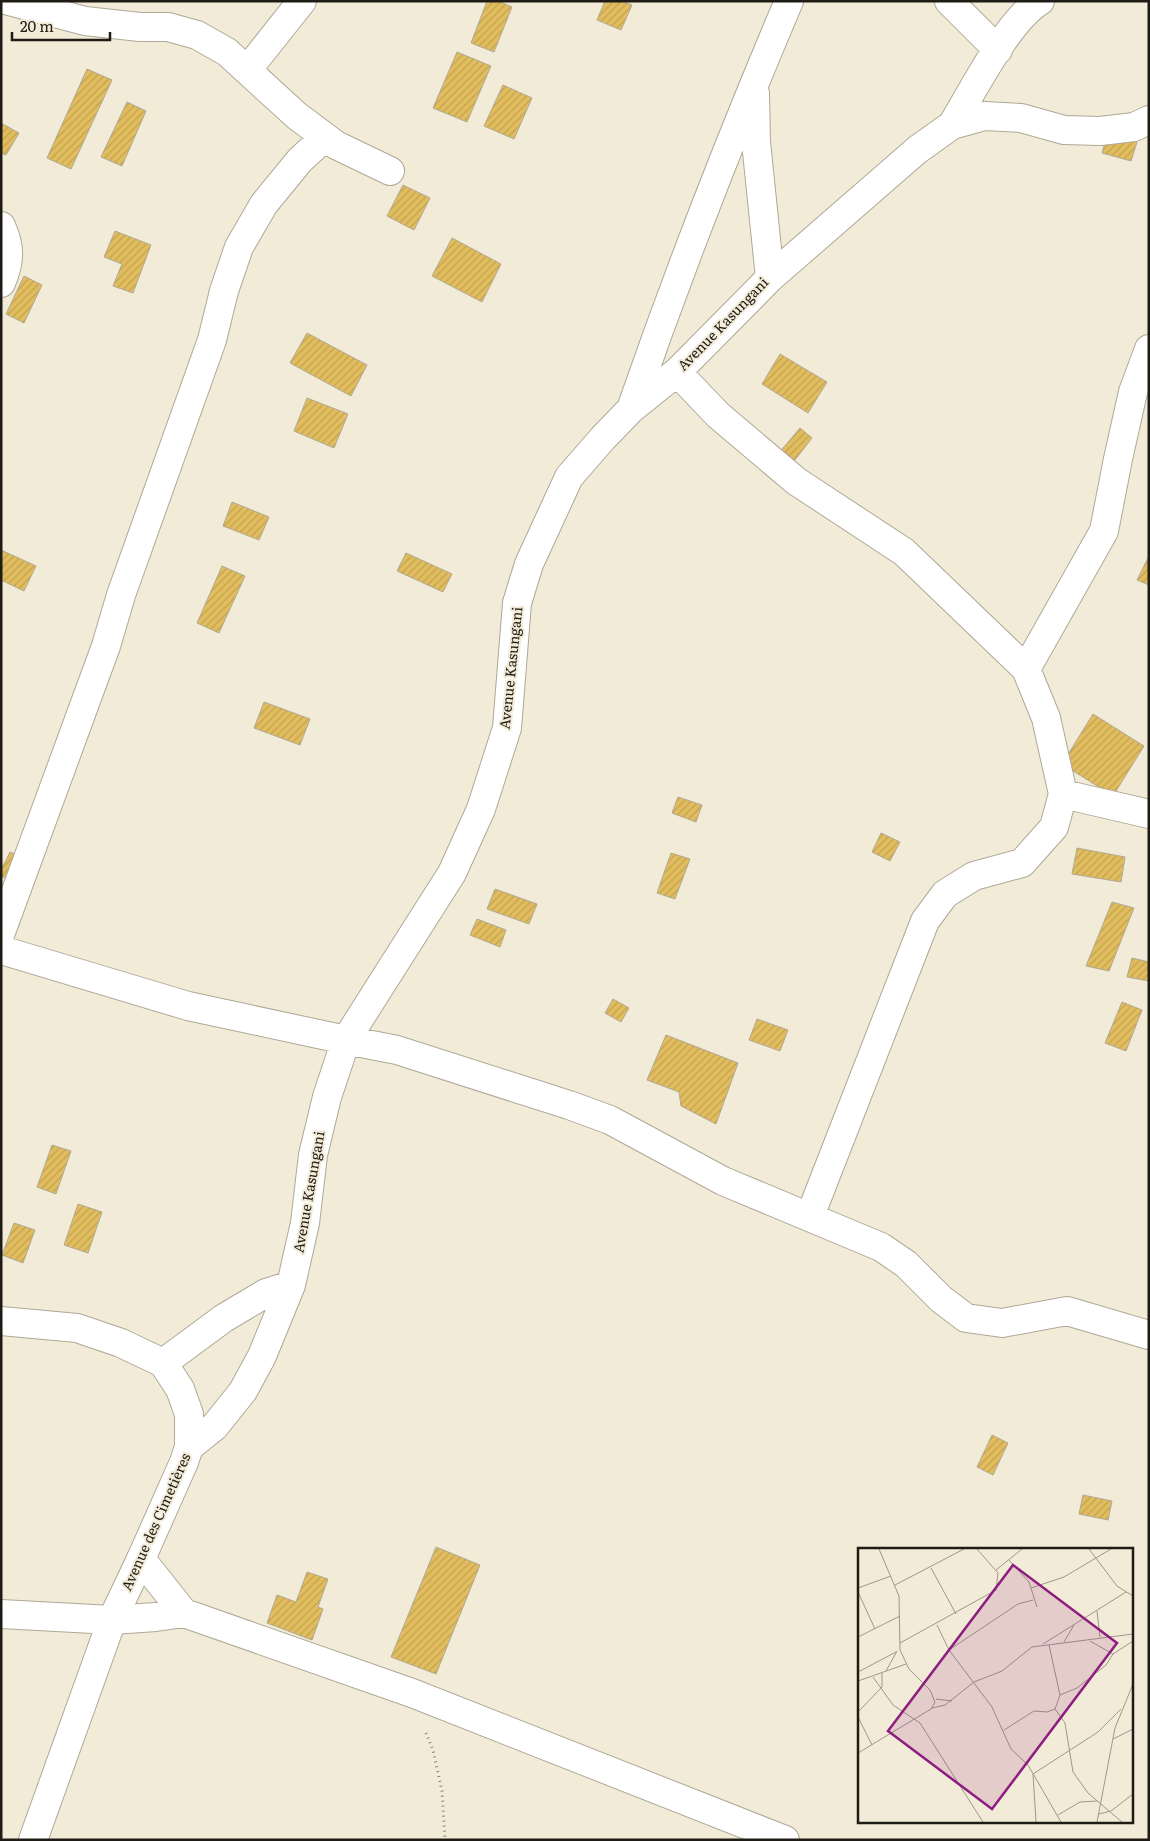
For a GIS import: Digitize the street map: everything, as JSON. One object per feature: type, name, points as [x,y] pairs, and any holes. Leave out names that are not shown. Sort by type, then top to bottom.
[{"type":"street","points":[[9,1],[85,21],[140,28],[168,27],[197,35],[227,52],[248,69],[297,116],[336,145],[390,171]]},
{"type":"street","points":[[248,69],[302,1]]},
{"type":"street","name":"Avenue Kasungani","points":[[189,1447],[215,1426],[243,1392],[262,1356],[291,1285],[306,1223],[313,1155],[327,1097],[346,1040],[452,873],[481,809],[507,728],[517,603],[529,564],[570,477],[631,409],[678,372],[770,278],[756,142],[754,82],[789,1]]},
{"type":"street","points":[[949,1],[998,50]]},
{"type":"street","points":[[952,125],[998,50],[1029,8],[1040,1]]},
{"type":"street","points":[[631,409],[698,223],[754,82]]},
{"type":"street","points":[[770,278],[917,150],[952,125],[984,116],[1021,118],[1064,130],[1100,131],[1134,127],[1149,120]]},
{"type":"street","points":[[1,932],[106,646],[127,578],[212,340],[224,291],[239,247],[264,204],[300,160],[325,137]]},
{"type":"street","points":[[1,226],[8,240],[8,268],[1,283]]},
{"type":"street","points":[[1026,669],[1104,531],[1133,392],[1149,349]]},
{"type":"street","points":[[678,372],[718,415],[796,481],[904,552],[1026,669],[1046,718],[1063,794],[1054,827],[1022,863],[974,876],[945,894],[925,921],[810,1216]]},
{"type":"street","points":[[1063,794],[1149,814]]},
{"type":"street","points":[[1,950],[188,1006],[397,1050],[610,1120],[723,1181],[882,1246],[906,1264],[941,1299],[966,1318],[1002,1323],[1067,1311],[1149,1335]]},
{"type":"street","points":[[1,1321],[78,1328],[121,1343],[163,1363],[224,1318],[266,1293],[291,1285]]},
{"type":"street","name":"Avenue des Cimetières","points":[[33,1840],[112,1620],[142,1560],[189,1447],[189,1414],[180,1389],[163,1363]]},
{"type":"street","points":[[142,1560],[184,1612],[257,1640],[412,1693],[785,1840]]},
{"type":"street","points":[[1,1614],[112,1620],[156,1617],[184,1612]]},
{"type":"path","points":[[412,1693],[432,1750],[442,1791],[445,1840]]},
{"type":"building","points":[[487,1],[498,1],[512,7],[494,52],[471,43]]},
{"type":"building","points":[[605,1],[622,1],[632,5],[621,30],[597,20]]},
{"type":"building","points":[[457,52],[491,66],[467,122],[433,108]]},
{"type":"building","points":[[87,69],[112,80],[71,169],[47,158]]},
{"type":"building","points":[[503,85],[532,98],[514,139],[484,126]]},
{"type":"building","points":[[127,102],[146,111],[122,166],[101,157]]},
{"type":"building","points":[[1,123],[19,133],[6,155],[1,153]]},
{"type":"building","points":[[1107,134],[1137,142],[1131,161],[1102,153]]},
{"type":"building","points":[[403,185],[430,198],[414,230],[387,216]]},
{"type":"building","points":[[115,231],[151,245],[133,293],[113,286],[122,264],[104,257]]},
{"type":"building","points":[[452,238],[501,264],[482,302],[432,276]]},
{"type":"building","points":[[24,276],[42,285],[24,323],[6,314]]},
{"type":"building","points":[[307,333],[367,365],[351,396],[290,363]]},
{"type":"building","points":[[780,354],[827,382],[808,413],[762,384]]},
{"type":"building","points":[[307,398],[348,414],[334,448],[294,431]]},
{"type":"building","points":[[800,428],[812,438],[791,465],[778,454]]},
{"type":"building","points":[[232,502],[269,517],[259,540],[223,526]]},
{"type":"building","points":[[1,550],[36,566],[24,591],[1,580]]},
{"type":"building","points":[[406,553],[452,574],[443,592],[397,571]]},
{"type":"building","points":[[1149,556],[1149,585],[1137,580]]},
{"type":"building","points":[[222,566],[245,576],[219,633],[197,623]]},
{"type":"building","points":[[264,702],[310,719],[300,745],[254,728]]},
{"type":"building","points":[[1093,714],[1144,746],[1113,796],[1062,764]]},
{"type":"building","points":[[678,797],[702,805],[696,822],[672,813]]},
{"type":"building","points":[[881,833],[900,842],[890,861],[872,852]]},
{"type":"building","points":[[1077,848],[1125,857],[1121,882],[1072,874]]},
{"type":"building","points":[[10,852],[22,857],[11,880],[1,876],[1,870]]},
{"type":"building","points":[[671,853],[690,859],[675,899],[657,893]]},
{"type":"building","points":[[495,889],[537,904],[529,924],[487,909]]},
{"type":"building","points":[[1112,902],[1134,908],[1109,971],[1086,966]]},
{"type":"building","points":[[477,919],[506,930],[500,947],[470,935]]},
{"type":"building","points":[[1132,958],[1149,962],[1149,981],[1127,977]]},
{"type":"building","points":[[613,999],[629,1008],[621,1022],[605,1013]]},
{"type":"building","points":[[1122,1002],[1142,1010],[1126,1051],[1105,1043]]},
{"type":"building","points":[[757,1019],[788,1030],[780,1051],[749,1040]]},
{"type":"building","points":[[666,1035],[738,1063],[716,1124],[681,1106],[679,1092],[647,1080]]},
{"type":"building","points":[[52,1145],[71,1151],[56,1194],[37,1187]]},
{"type":"building","points":[[78,1204],[102,1212],[88,1253],[64,1245]]},
{"type":"building","points":[[14,1223],[35,1230],[23,1263],[2,1255]]},
{"type":"building","points":[[992,1435],[1008,1443],[993,1475],[977,1467]]},
{"type":"building","points":[[1083,1495],[1112,1501],[1108,1520],[1079,1514]]},
{"type":"building","points":[[436,1547],[480,1565],[436,1674],[391,1657]]},
{"type":"building","points":[[307,1572],[328,1579],[318,1607],[323,1609],[312,1640],[267,1623],[277,1595],[296,1602]]}]
